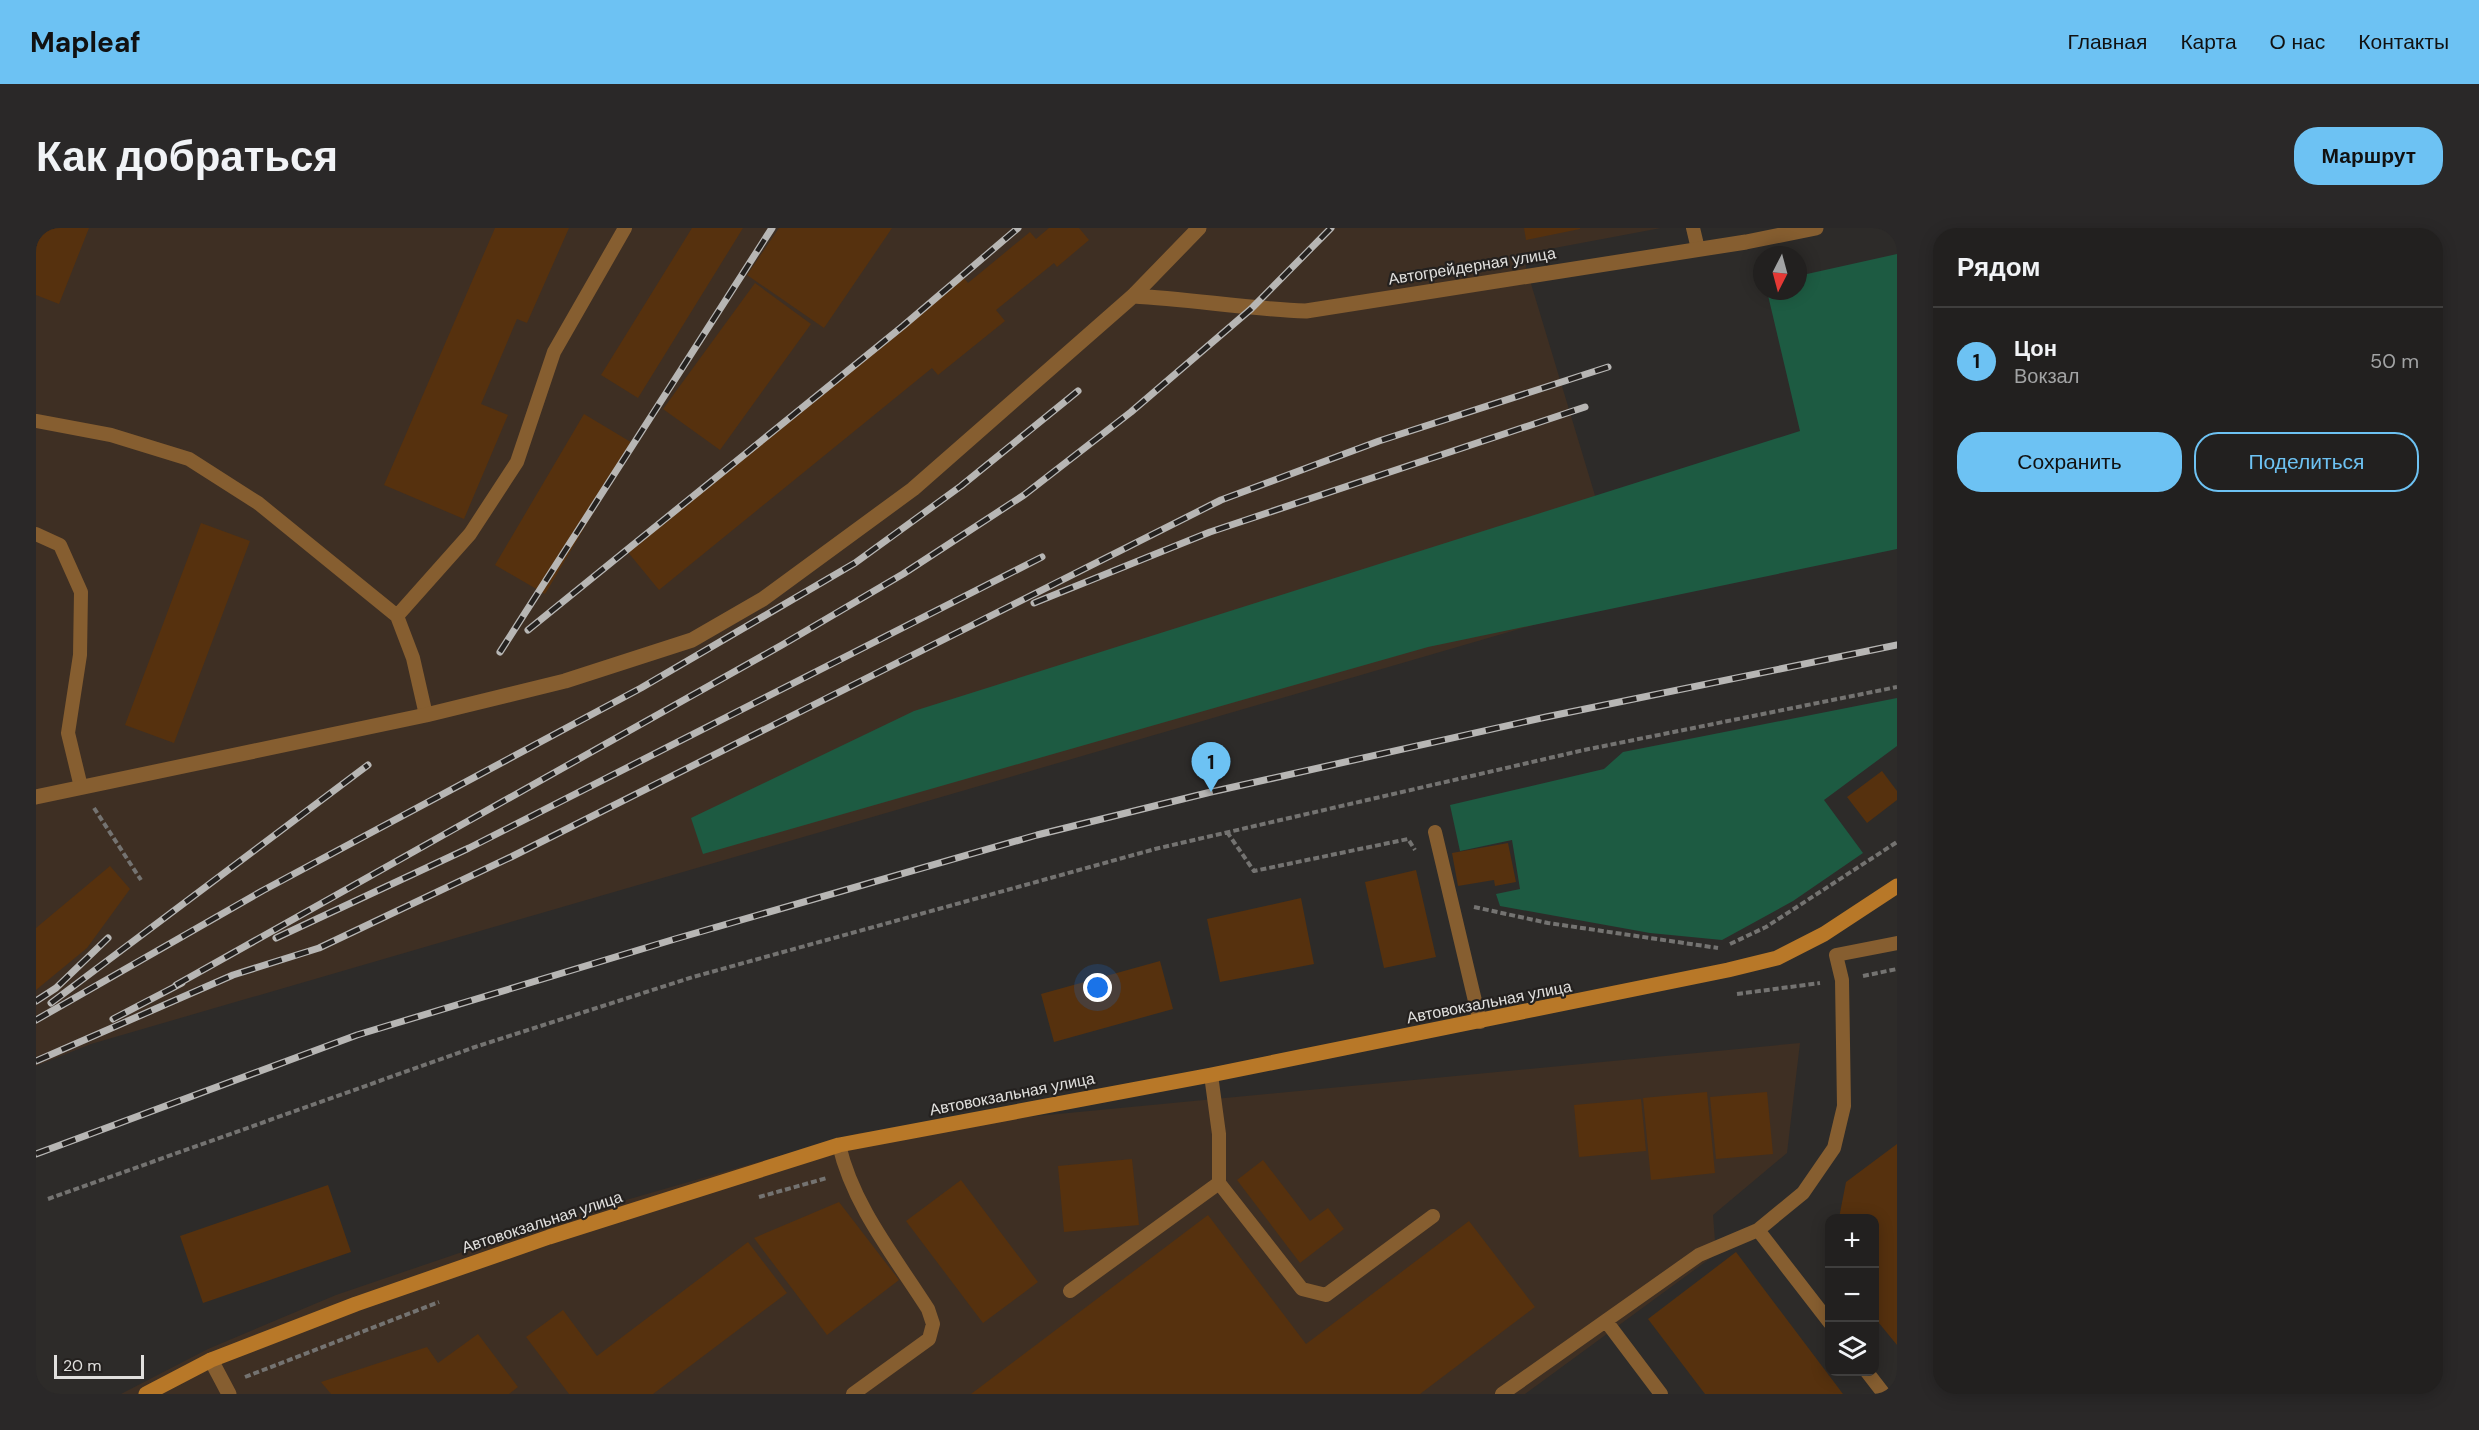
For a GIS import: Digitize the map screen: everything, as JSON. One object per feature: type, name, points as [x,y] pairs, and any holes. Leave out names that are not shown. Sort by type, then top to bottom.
[{"type":"street","points":[[36,797],[426,715],[565,681],[692,640],[763,599],[914,489],[1133,296],[1199,228]]},
{"type":"street","name":"Автогрейдерная улица","points":[[1133,296],[1184,298],[1251,309],[1306,311],[1816,228]]},
{"type":"street","name":"Автовокзальная улица","points":[[146,1394],[211,1360],[356,1304],[549,1237],[839,1145],[1480,1022],[1767,961],[1824,934],[1897,886]]},
{"type":"street","points":[[211,1360],[226,1390]]},
{"type":"lane","points":[[397,616],[470,534],[517,462],[554,352],[625,228]]},
{"type":"lane","points":[[1693,228],[1698,249]]},
{"type":"lane","points":[[36,421],[111,435],[189,459],[258,503],[397,616],[413,658],[426,715]]},
{"type":"lane","points":[[36,534],[60,545],[81,592],[80,655],[68,733],[81,787]]},
{"type":"lane","points":[[1435,832],[1480,1022]]},
{"type":"lane","points":[[1502,1394],[1699,1255],[1758,1230],[1803,1193],[1834,1148],[1844,1106],[1842,980],[1836,955],[1824,934]]},
{"type":"lane","points":[[1836,955],[1897,943]]},
{"type":"lane","points":[[1211,1075],[1219,1134],[1219,1183],[1302,1289],[1326,1295],[1433,1216]]},
{"type":"lane","points":[[839,1145],[846,1173],[855,1194],[928,1309],[933,1324],[929,1339],[854,1394]]},
{"type":"lane","points":[[1070,1291],[1219,1183]]},
{"type":"lane","points":[[1758,1230],[1829,1322]]},
{"type":"lane","points":[[1606,1321],[1661,1394]]},
{"type":"lane","points":[[1871,1376],[1884,1394]]},
{"type":"path","points":[[48,1199],[472,1048],[693,976],[1155,849],[1573,753],[1897,687]]},
{"type":"path","points":[[81,787],[141,880]]},
{"type":"path","points":[[1721,948],[1766,927],[1897,842]]},
{"type":"path","points":[[1737,994],[1842,980],[1897,969]]},
{"type":"path","points":[[754,1198],[846,1173]]},
{"type":"path","points":[[226,1390],[441,1301]]},
{"type":"shaded area","points":[[36,228],[1661,228],[1522,254],[1626,598],[91,1044],[36,1066]]},
{"type":"shaded area","points":[[1800,1043],[1787,1153],[1713,1215],[1716,1254],[1525,1394],[121,1394],[208,1349],[336,1295],[550,1222],[859,1133]]},
{"type":"green space","points":[[1897,254],[1897,549],[1428,647],[703,854],[691,818],[914,711],[1800,431],[1769,300],[1807,300],[1807,274]]},
{"type":"green space","points":[[1897,698],[1897,746],[1824,800],[1863,853],[1793,901],[1722,940],[1650,933],[1500,906],[1496,894],[1520,889],[1512,840],[1460,851],[1450,805],[1604,769],[1623,752]]},
{"type":"building","points":[[36,228],[89,228],[59,304],[36,295]]},
{"type":"building","points":[[495,228],[569,228],[527,323],[517,319],[481,404],[508,415],[464,519],[384,485]]},
{"type":"building","points":[[692,228],[743,228],[638,398],[601,375]]},
{"type":"building","points":[[779,228],[892,228],[824,328],[747,275]]},
{"type":"building","points":[[1049,228],[1079,228],[1089,240],[1057,267],[1054,263],[996,310],[1005,321],[938,375],[932,368],[659,590],[627,551],[963,277],[968,283],[1030,232],[1036,239]]},
{"type":"building","points":[[1524,228],[1580,228],[1580,229],[1526,240]]},
{"type":"building","points":[[755,283],[811,324],[720,450],[663,409]]},
{"type":"building","points":[[584,414],[634,444],[545,594],[495,565]]},
{"type":"building","points":[[201,523],[250,541],[174,743],[125,725]]},
{"type":"building","points":[[1882,771],[1897,791],[1897,800],[1867,823],[1847,797]]},
{"type":"building","points":[[1508,843],[1516,882],[1495,886],[1494,880],[1458,886],[1452,853]]},
{"type":"building","points":[[110,866],[130,889],[87,948],[36,990],[36,928]]},
{"type":"building","points":[[1416,870],[1436,957],[1384,968],[1365,882]]},
{"type":"building","points":[[1301,898],[1314,964],[1220,982],[1207,919]]},
{"type":"building","points":[[1160,961],[1173,1009],[1054,1042],[1041,994]]},
{"type":"building","points":[[1707,1092],[1715,1173],[1651,1180],[1643,1098]]},
{"type":"building","points":[[1767,1092],[1773,1154],[1716,1159],[1710,1097]]},
{"type":"building","points":[[1641,1099],[1646,1151],[1579,1157],[1574,1105]]},
{"type":"building","points":[[1897,1144],[1897,1345],[1879,1323],[1879,1214],[1840,1214],[1846,1182]]},
{"type":"building","points":[[1132,1159],[1139,1225],[1064,1232],[1058,1166]]},
{"type":"building","points":[[1263,1160],[1310,1221],[1328,1208],[1344,1229],[1300,1263],[1237,1180]]},
{"type":"building","points":[[961,1180],[1038,1282],[983,1323],[906,1221]]},
{"type":"building","points":[[328,1185],[351,1252],[203,1303],[180,1236]]},
{"type":"building","points":[[839,1202],[899,1280],[827,1335],[754,1238]]},
{"type":"building","points":[[1208,1215],[1306,1344],[1469,1221],[1535,1307],[1420,1394],[971,1394]]},
{"type":"building","points":[[748,1242],[787,1293],[653,1394],[569,1394],[526,1337],[563,1310],[597,1356]]},
{"type":"building","points":[[1736,1252],[1825,1370],[1825,1376],[1829,1376],[1843,1394],[1705,1394],[1648,1319]]},
{"type":"building","points":[[478,1334],[518,1387],[509,1394],[331,1394],[321,1382],[427,1347],[438,1363]]},
{"type":"railway","points":[[500,652],[772,228]]},
{"type":"railway","points":[[528,630],[903,326],[1018,228]]},
{"type":"railway","points":[[176,985],[782,645],[903,574],[1024,495],[1131,412],[1251,309],[1331,228]]},
{"type":"railway","points":[[36,1061],[233,975],[319,948],[511,857],[1221,500],[1379,441],[1608,367]]},
{"type":"railway","points":[[36,1020],[262,891],[641,688],[855,563],[961,486],[1078,391]]},
{"type":"railway","points":[[1034,603],[1210,532],[1585,407]]},
{"type":"railway","points":[[276,938],[469,848],[1042,557]]},
{"type":"railway","points":[[36,1154],[357,1035],[675,939],[1037,835],[1211,792],[1546,717],[1897,645]]},
{"type":"railway","points":[[51,1003],[368,765]]},
{"type":"railway","points":[[36,1001],[56,988],[108,938]]},
{"type":"railway","points":[[113,1019],[182,983]]},
{"type":"place","name":"Цон","points":[[1211,792]]}]
